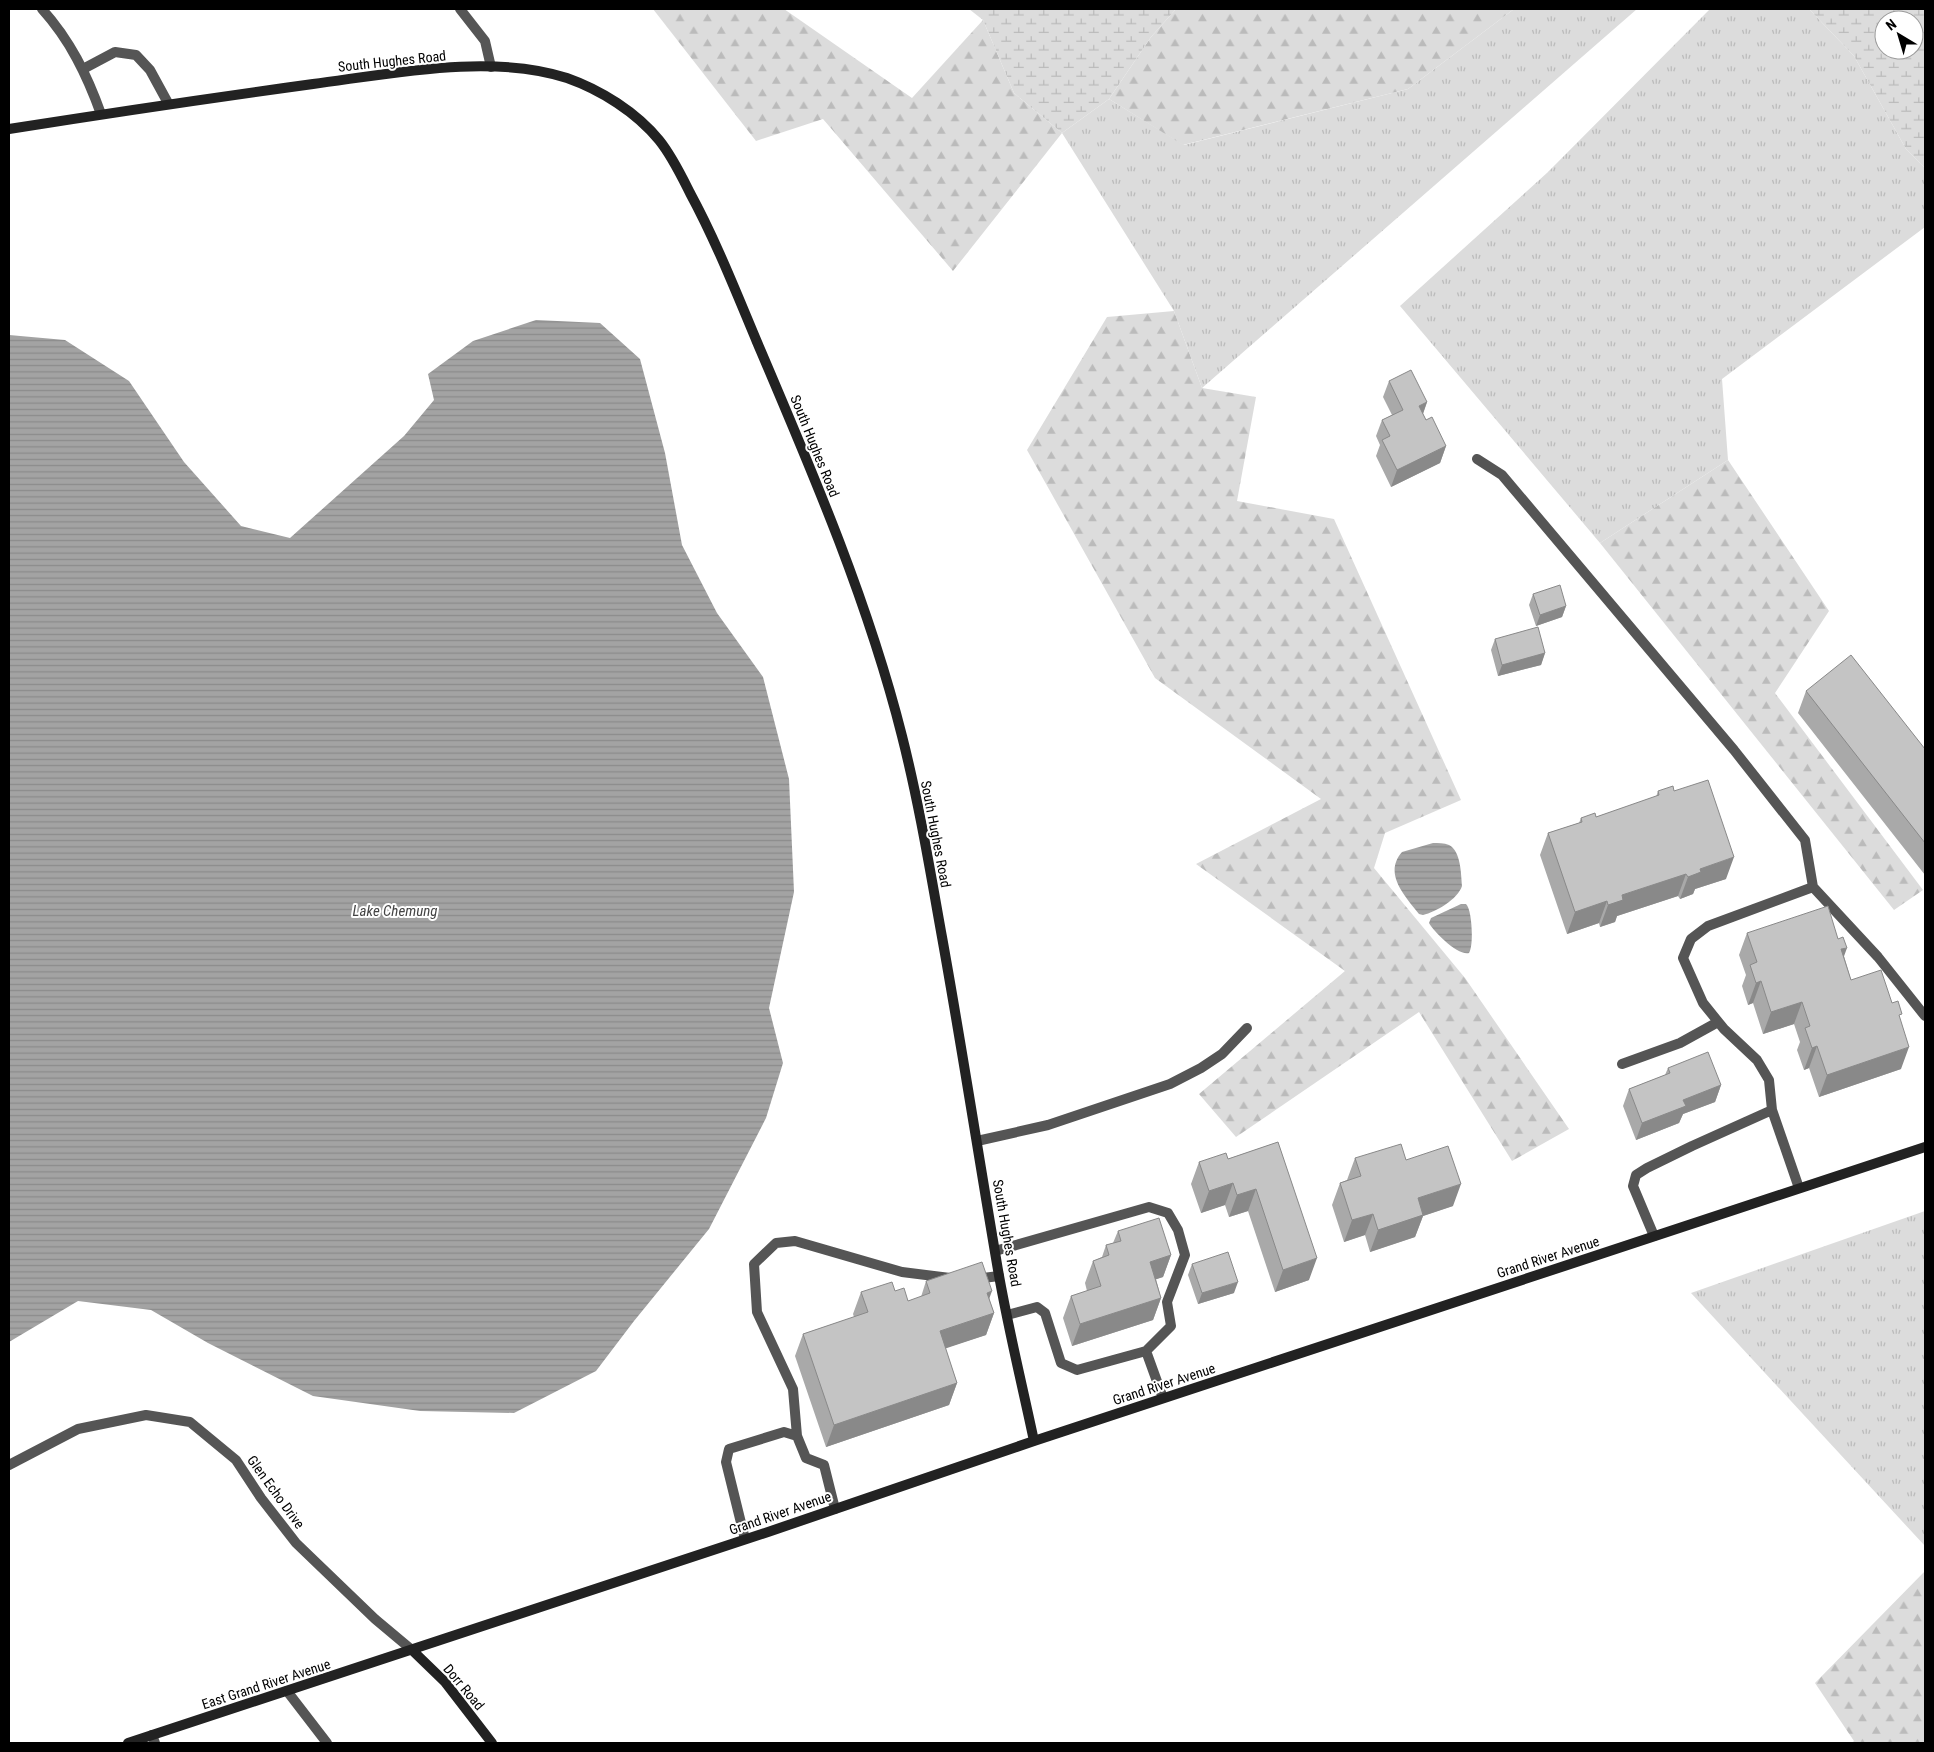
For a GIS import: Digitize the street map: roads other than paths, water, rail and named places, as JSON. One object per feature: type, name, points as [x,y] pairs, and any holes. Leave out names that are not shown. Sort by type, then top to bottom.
[{"type":"street","points":[[42,9],[72,48],[83,69],[101,114]]},
{"type":"street","points":[[460,9],[486,41],[491,67]]},
{"type":"street","points":[[83,69],[115,52],[136,56],[150,70],[168,103]]},
{"type":"street","name":"South Hughes Road","points":[[9,129],[168,103],[436,68],[491,67],[528,69],[566,78],[584,85],[618,103],[660,142],[671,157],[708,226],[800,442],[843,552],[876,646],[902,735],[922,827],[999,1276],[1034,1441]]},
{"type":"street","points":[[1477,459],[1502,475],[1734,750],[1805,840],[1813,888],[1878,957],[1925,1016]]},
{"type":"street","points":[[1799,1188],[1772,1110],[1769,1080],[1757,1060],[1718,1022],[1703,1003],[1683,958],[1691,939],[1708,926],[1813,888]]},
{"type":"street","points":[[1622,1064],[1680,1043],[1718,1022]]},
{"type":"street","points":[[977,1141],[1048,1124],[1170,1084],[1201,1068],[1222,1054],[1247,1028]]},
{"type":"street","points":[[1654,1236],[1633,1186],[1636,1175],[1692,1146],[1772,1110]]},
{"type":"street","name":"Grand River Avenue","points":[[412,1650],[1163,1398],[1925,1147]]},
{"type":"street","points":[[995,1251],[1149,1207],[1168,1213],[1178,1230],[1185,1255],[1167,1302],[1171,1326],[1146,1351],[1077,1370],[1061,1363],[1044,1313],[1037,1307],[1007,1314]]},
{"type":"street","points":[[835,1509],[824,1464],[806,1458],[797,1436],[793,1389],[757,1312],[754,1264],[776,1243],[795,1241],[902,1272],[971,1279],[999,1276]]},
{"type":"street","points":[[1146,1351],[1163,1398]]},
{"type":"street","name":"Glen Echo Drive","points":[[9,1465],[78,1429],[146,1414],[190,1422],[236,1460],[261,1498],[296,1543],[375,1619],[412,1650]]},
{"type":"street","points":[[745,1539],[726,1462],[728,1449],[784,1432],[797,1436]]},
{"type":"street","name":"East Grand River Avenue","points":[[128,1743],[154,1739],[287,1691],[412,1650]]},
{"type":"street","name":"Dorr Road","points":[[412,1650],[445,1682],[492,1743]]},
{"type":"street","points":[[287,1691],[327,1743]]},
{"type":"water","name":"Lake Chemung","points":[[536,320],[600,323],[640,359],[665,453],[682,545],[717,613],[763,677],[789,779],[794,892],[769,1008],[783,1063],[766,1118],[709,1229],[596,1371],[514,1413],[420,1411],[313,1396],[208,1343],[151,1310],[78,1301],[9,1342],[9,335],[65,340],[129,381],[184,462],[241,526],[290,538],[404,436],[434,400],[428,374],[473,341]]},
{"type":"water","points":[[1433,843],[1449,845],[1456,852],[1460,863],[1462,886],[1456,896],[1446,904],[1423,915],[1419,914],[1402,892],[1395,877],[1395,868],[1402,852]]},
{"type":"water","points":[[1461,904],[1466,904],[1470,913],[1472,935],[1469,953],[1464,953],[1453,947],[1429,923],[1431,918]]}]
